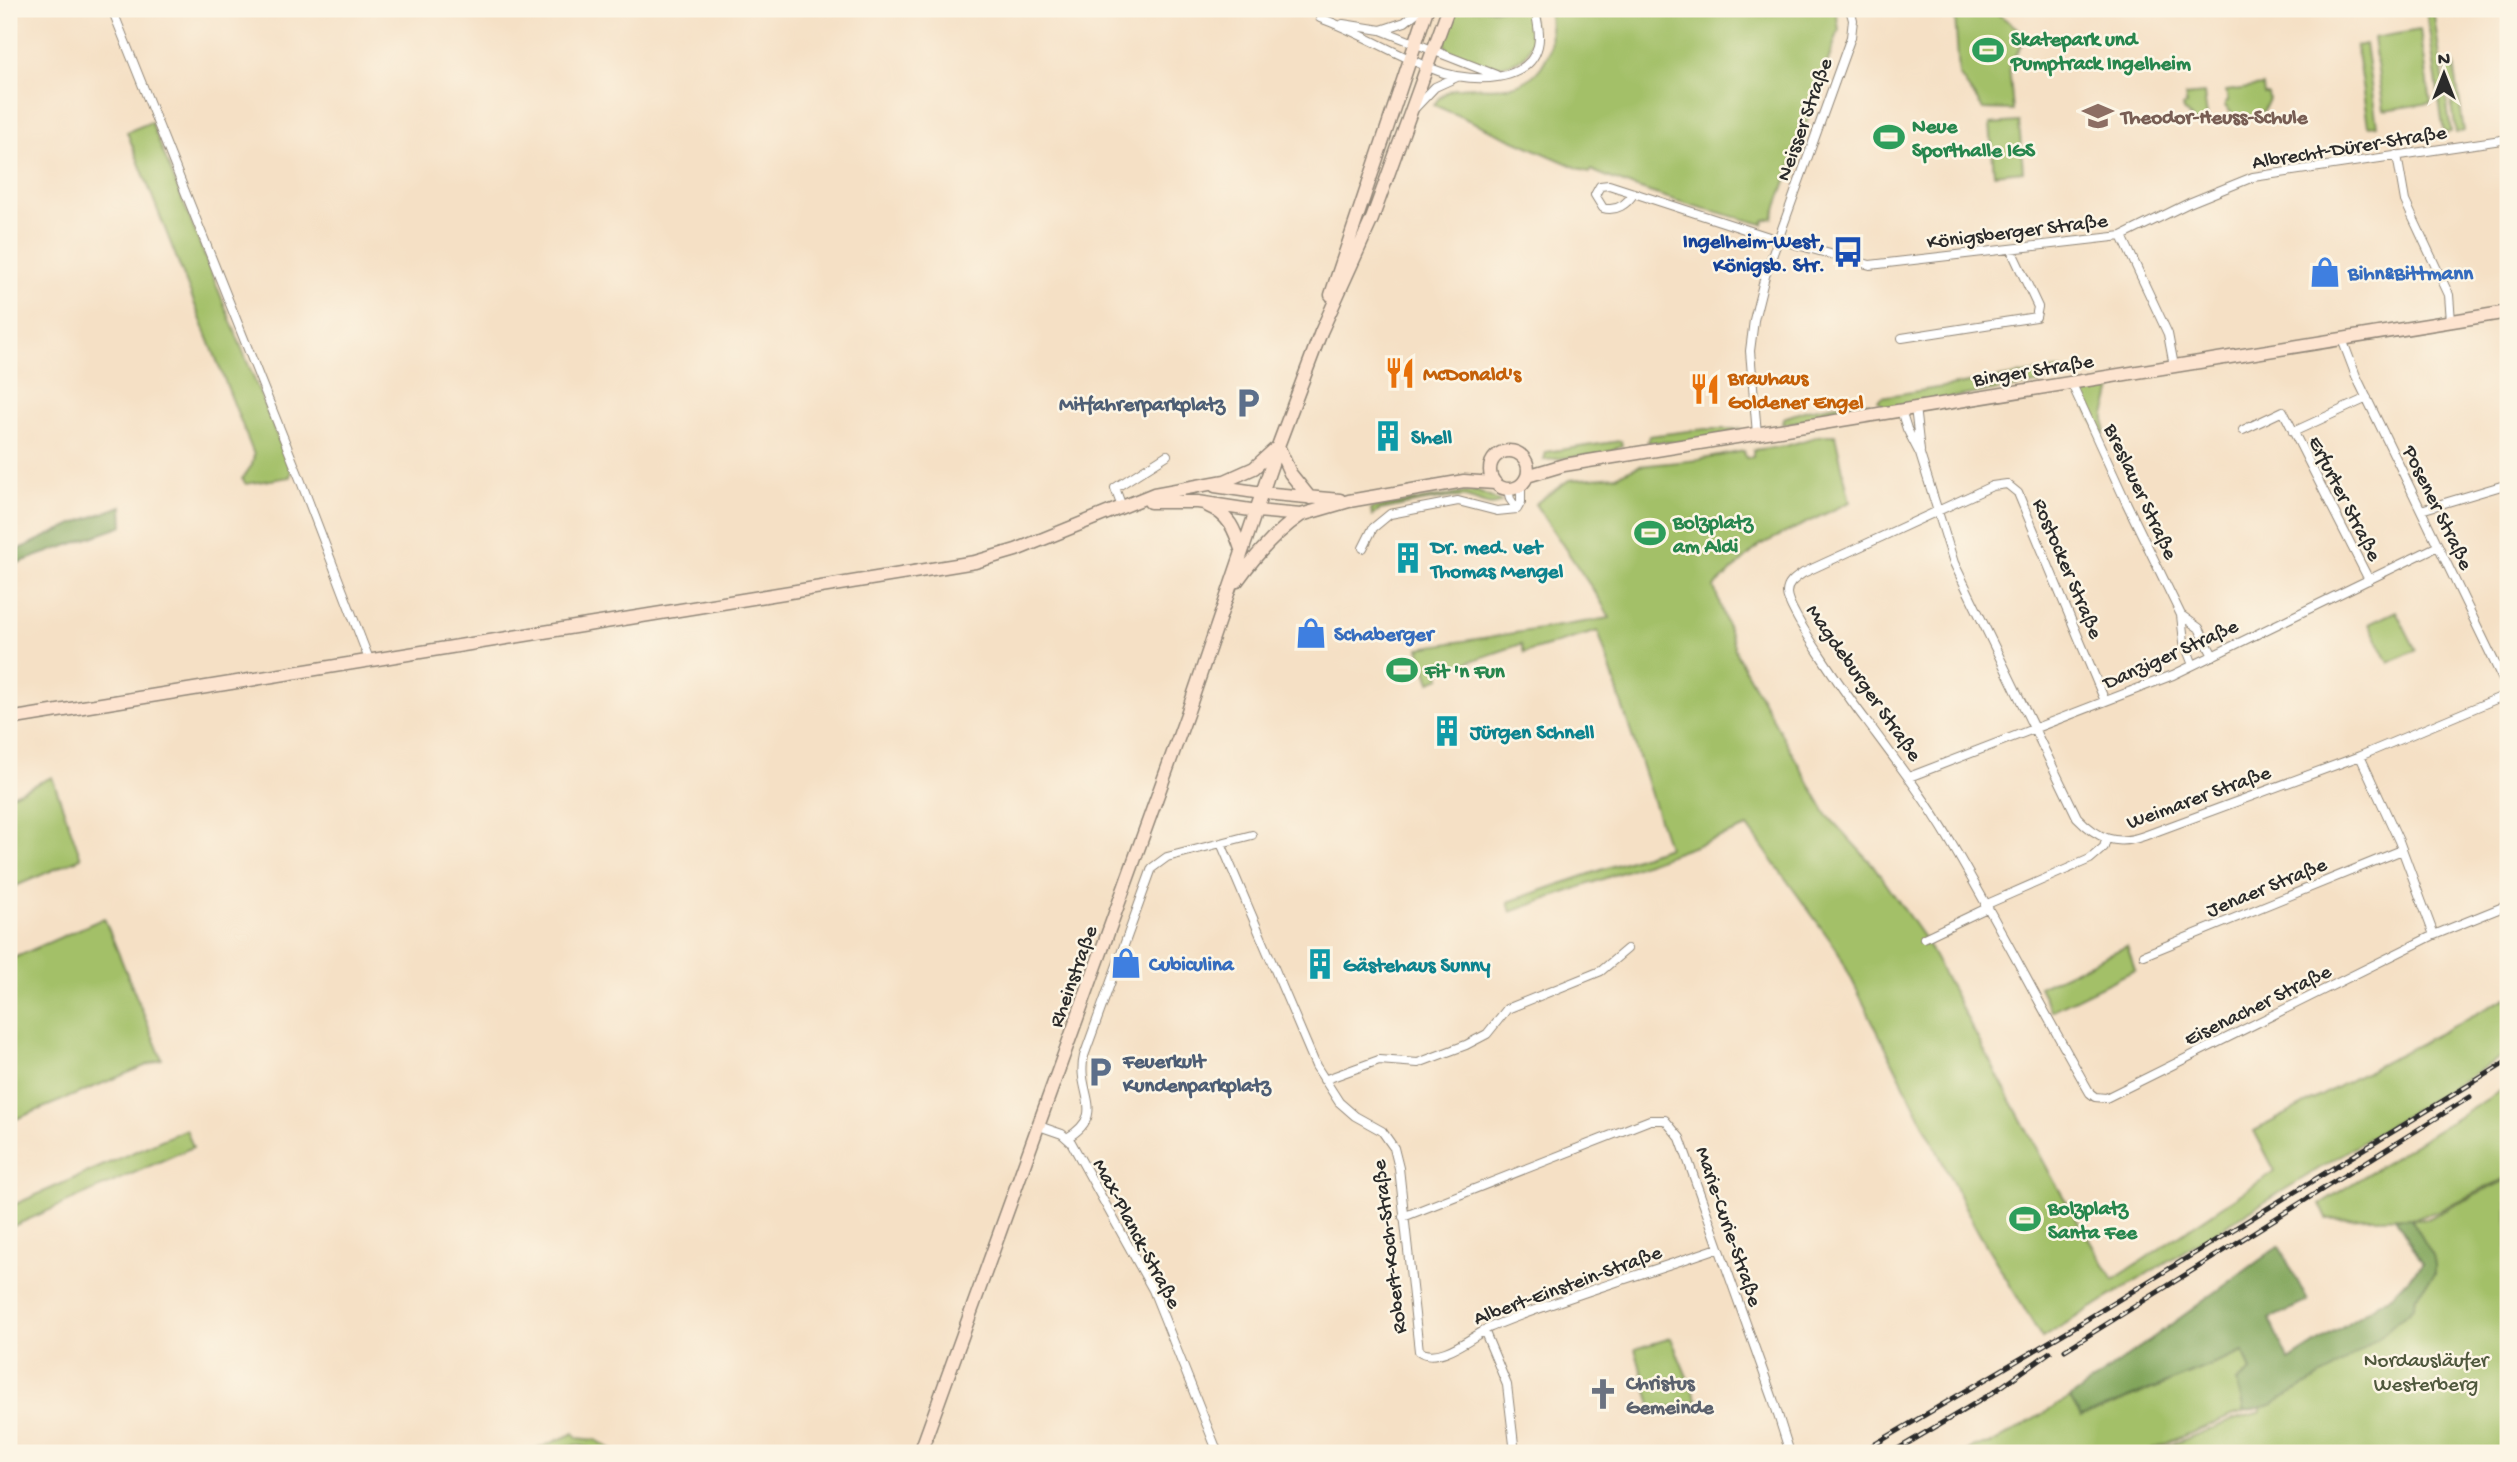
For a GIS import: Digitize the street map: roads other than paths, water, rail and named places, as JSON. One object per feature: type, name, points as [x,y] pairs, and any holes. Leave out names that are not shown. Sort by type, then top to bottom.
[{"type":"main road","points":[[1321,332],[1350,235],[1427,9]]},
{"type":"main road","points":[[1321,332],[1372,219],[1448,9]]},
{"type":"main road","name":"Binger Straße","points":[[1508,489],[1564,465],[2508,312]]},
{"type":"main road","name":"Rheinstraße","points":[[920,1453],[1321,332]]},
{"type":"main road","points":[[9,719],[975,562],[1016,550],[1167,491],[1208,485],[1245,473],[1278,446],[1290,473],[1310,498]]},
{"type":"main road","name":"Binger Straße","points":[[1490,466],[1497,454],[1506,450],[1517,452],[1525,459],[1564,465]]},
{"type":"main road","points":[[1524,480],[1527,464],[1525,459]]},
{"type":"main road","points":[[1464,481],[1490,466],[1490,475],[1495,483]]},
{"type":"main road","points":[[1122,507],[1163,500],[1301,515],[1349,501],[1464,481],[1495,483],[1508,489]]},
{"type":"main road","points":[[1208,485],[1349,501]]},
{"type":"main road","points":[[1198,502],[1220,512],[1230,521],[1242,552]]},
{"type":"main road","points":[[1230,590],[1258,554],[1301,515]]},
{"type":"street","points":[[1381,30],[1405,22],[1420,9]]},
{"type":"street","points":[[1320,18],[1428,66],[1460,76],[1499,76],[1514,73],[1535,55],[1539,38],[1535,9]]},
{"type":"street","name":"Neisser Straße","points":[[1757,434],[1750,351],[1756,310],[1778,239],[1851,37],[1853,25],[1850,9]]},
{"type":"street","points":[[113,10],[370,662]]},
{"type":"street","points":[[1331,22],[1381,30],[1499,76]]},
{"type":"street","points":[[1410,114],[1435,87],[1460,76]]},
{"type":"street","name":"Albrecht-Dürer-Straße","points":[[2122,236],[2189,203],[2253,177],[2508,139]]},
{"type":"street","points":[[2397,155],[2405,201],[2449,295],[2451,321]]},
{"type":"street","points":[[1634,193],[1623,205],[1612,209],[1603,208],[1595,195],[1598,188],[1604,184],[1634,193],[1778,239]]},
{"type":"street","name":"Königsberger Straße","points":[[1778,239],[1870,265],[2122,236],[2168,334],[2174,366]]},
{"type":"street","points":[[1902,338],[2036,317],[2038,307],[2014,256],[2013,248]]},
{"type":"street","name":"Posener Straße","points":[[2343,339],[2351,364],[2508,692]]},
{"type":"street","name":"Breslauer Straße","points":[[2071,383],[2182,615],[2184,642],[2193,665]]},
{"type":"street","name":"Erfurter Straße","points":[[2293,432],[2367,398]]},
{"type":"street","name":"Weimarer Straße","points":[[1915,408],[1920,454]]},
{"type":"street","name":"Weimarer Straße","points":[[1901,410],[1920,454],[1954,563],[2077,817],[2089,830],[2106,840],[2132,841],[2360,756],[2508,692]]},
{"type":"street","name":"Erfurter Straße","points":[[2243,430],[2283,411],[2369,580]]},
{"type":"street","points":[[1122,507],[1115,488],[1167,455]]},
{"type":"street","points":[[1517,509],[1521,502],[1524,480]]},
{"type":"street","name":"Rostocker Straße","points":[[1938,511],[1992,486],[2002,484],[2013,487],[2018,493],[2105,701]]},
{"type":"street","points":[[2421,510],[2508,484]]},
{"type":"street","points":[[1508,489],[1510,499],[1517,509]]},
{"type":"street","points":[[1363,548],[1378,521],[1390,514],[1458,500],[1497,511],[1517,509]]},
{"type":"street","name":"Magdeburger Straße","points":[[1938,511],[1803,573],[1794,579],[1787,589],[1787,596],[1795,616],[1860,713],[1909,777],[1950,841],[2062,1044],[2090,1093],[2095,1097]]},
{"type":"street","name":"Danziger Straße","points":[[1909,777],[2193,665],[2438,546]]},
{"type":"street","name":"Breslauer Straße","points":[[2182,615],[2199,628],[2213,656]]},
{"type":"street","points":[[2360,756],[2402,850],[2434,935]]},
{"type":"street","name":"Rheinstraße","points":[[1067,1138],[1083,1128],[1089,1116],[1090,1106],[1081,1078],[1084,1056],[1152,868],[1167,857],[1252,835]]},
{"type":"street","points":[[1924,938],[1986,906],[2090,859],[2104,846],[2106,840]]},
{"type":"street","name":"Robert-Koch-Straße","points":[[1221,843],[1316,1066],[1339,1101],[1355,1116],[1382,1131],[1394,1148],[1399,1168],[1417,1341],[1419,1352],[1429,1356]]},
{"type":"street","name":"Jenaer Straße","points":[[2144,955],[2402,850]]},
{"type":"street","name":"Eisenacher Straße","points":[[2095,1097],[2106,1098],[2434,935],[2508,905]]},
{"type":"street","points":[[1324,1080],[1378,1060],[1418,1063],[1466,1045],[1487,1034],[1507,1009],[1601,971],[1627,949]]},
{"type":"street","name":"Marie-Curie-Straße","points":[[1404,1217],[1650,1120],[1665,1120],[1680,1138],[1790,1453]]},
{"type":"street","points":[[1039,1126],[1067,1138]]},
{"type":"street","name":"Max-Planck-Straße","points":[[1067,1138],[1153,1290],[1218,1453]]},
{"type":"street","name":"Albert-Einstein-Straße","points":[[1429,1356],[1444,1353],[1485,1331],[1718,1248]]},
{"type":"street","points":[[1485,1331],[1507,1385],[1515,1453]]},
{"type":"railway","points":[[1860,1453],[2066,1332],[2508,1061]]},
{"type":"railway","points":[[2065,1350],[2470,1097]]},
{"type":"railway","points":[[1891,1453],[1991,1394],[2050,1352]]},
{"type":"place","name":"Skatepark und Pumptrack Ingelheim","points":[[1988,50]]},
{"type":"place","name":"Theodor-Heuss-Schule","points":[[2098,116]]},
{"type":"place","name":"Neue Sporthalle IGS","points":[[1889,137]]},
{"type":"place","name":"Ingelheim-West, Königsb. Str.","points":[[1848,252]]},
{"type":"place","name":"Bihn&Bittmann","points":[[2325,272]]},
{"type":"place","name":"McDonald's","points":[[1400,373]]},
{"type":"place","name":"Brauhaus Goldener Engel","points":[[1705,389]]},
{"type":"place","name":"Mitfahrerparkplatz","points":[[1248,403]]},
{"type":"place","name":"Shell","points":[[1388,436]]},
{"type":"place","name":"Bolzplatz am Aldi","points":[[1650,533]]},
{"type":"place","name":"Dr. med. vet Thomas Mengel","points":[[1408,558]]},
{"type":"place","name":"Schaberger","points":[[1311,633]]},
{"type":"place","name":"Fit 'n Fun","points":[[1402,670]]},
{"type":"place","name":"Jürgen Schnell","points":[[1447,731]]},
{"type":"place","name":"Cubiculina","points":[[1126,963]]},
{"type":"place","name":"Gästehaus Sunny","points":[[1320,964]]},
{"type":"place","name":"Feuerkult Kundenparkplatz","points":[[1100,1072]]},
{"type":"place","name":"Bolzplatz Santa Fee","points":[[2025,1219]]},
{"type":"place","name":"Christus Gemeinde","points":[[1603,1394]]},
{"type":"park label","name":"Nordausläufer Westerberg","points":[[2426,1371]]}]
